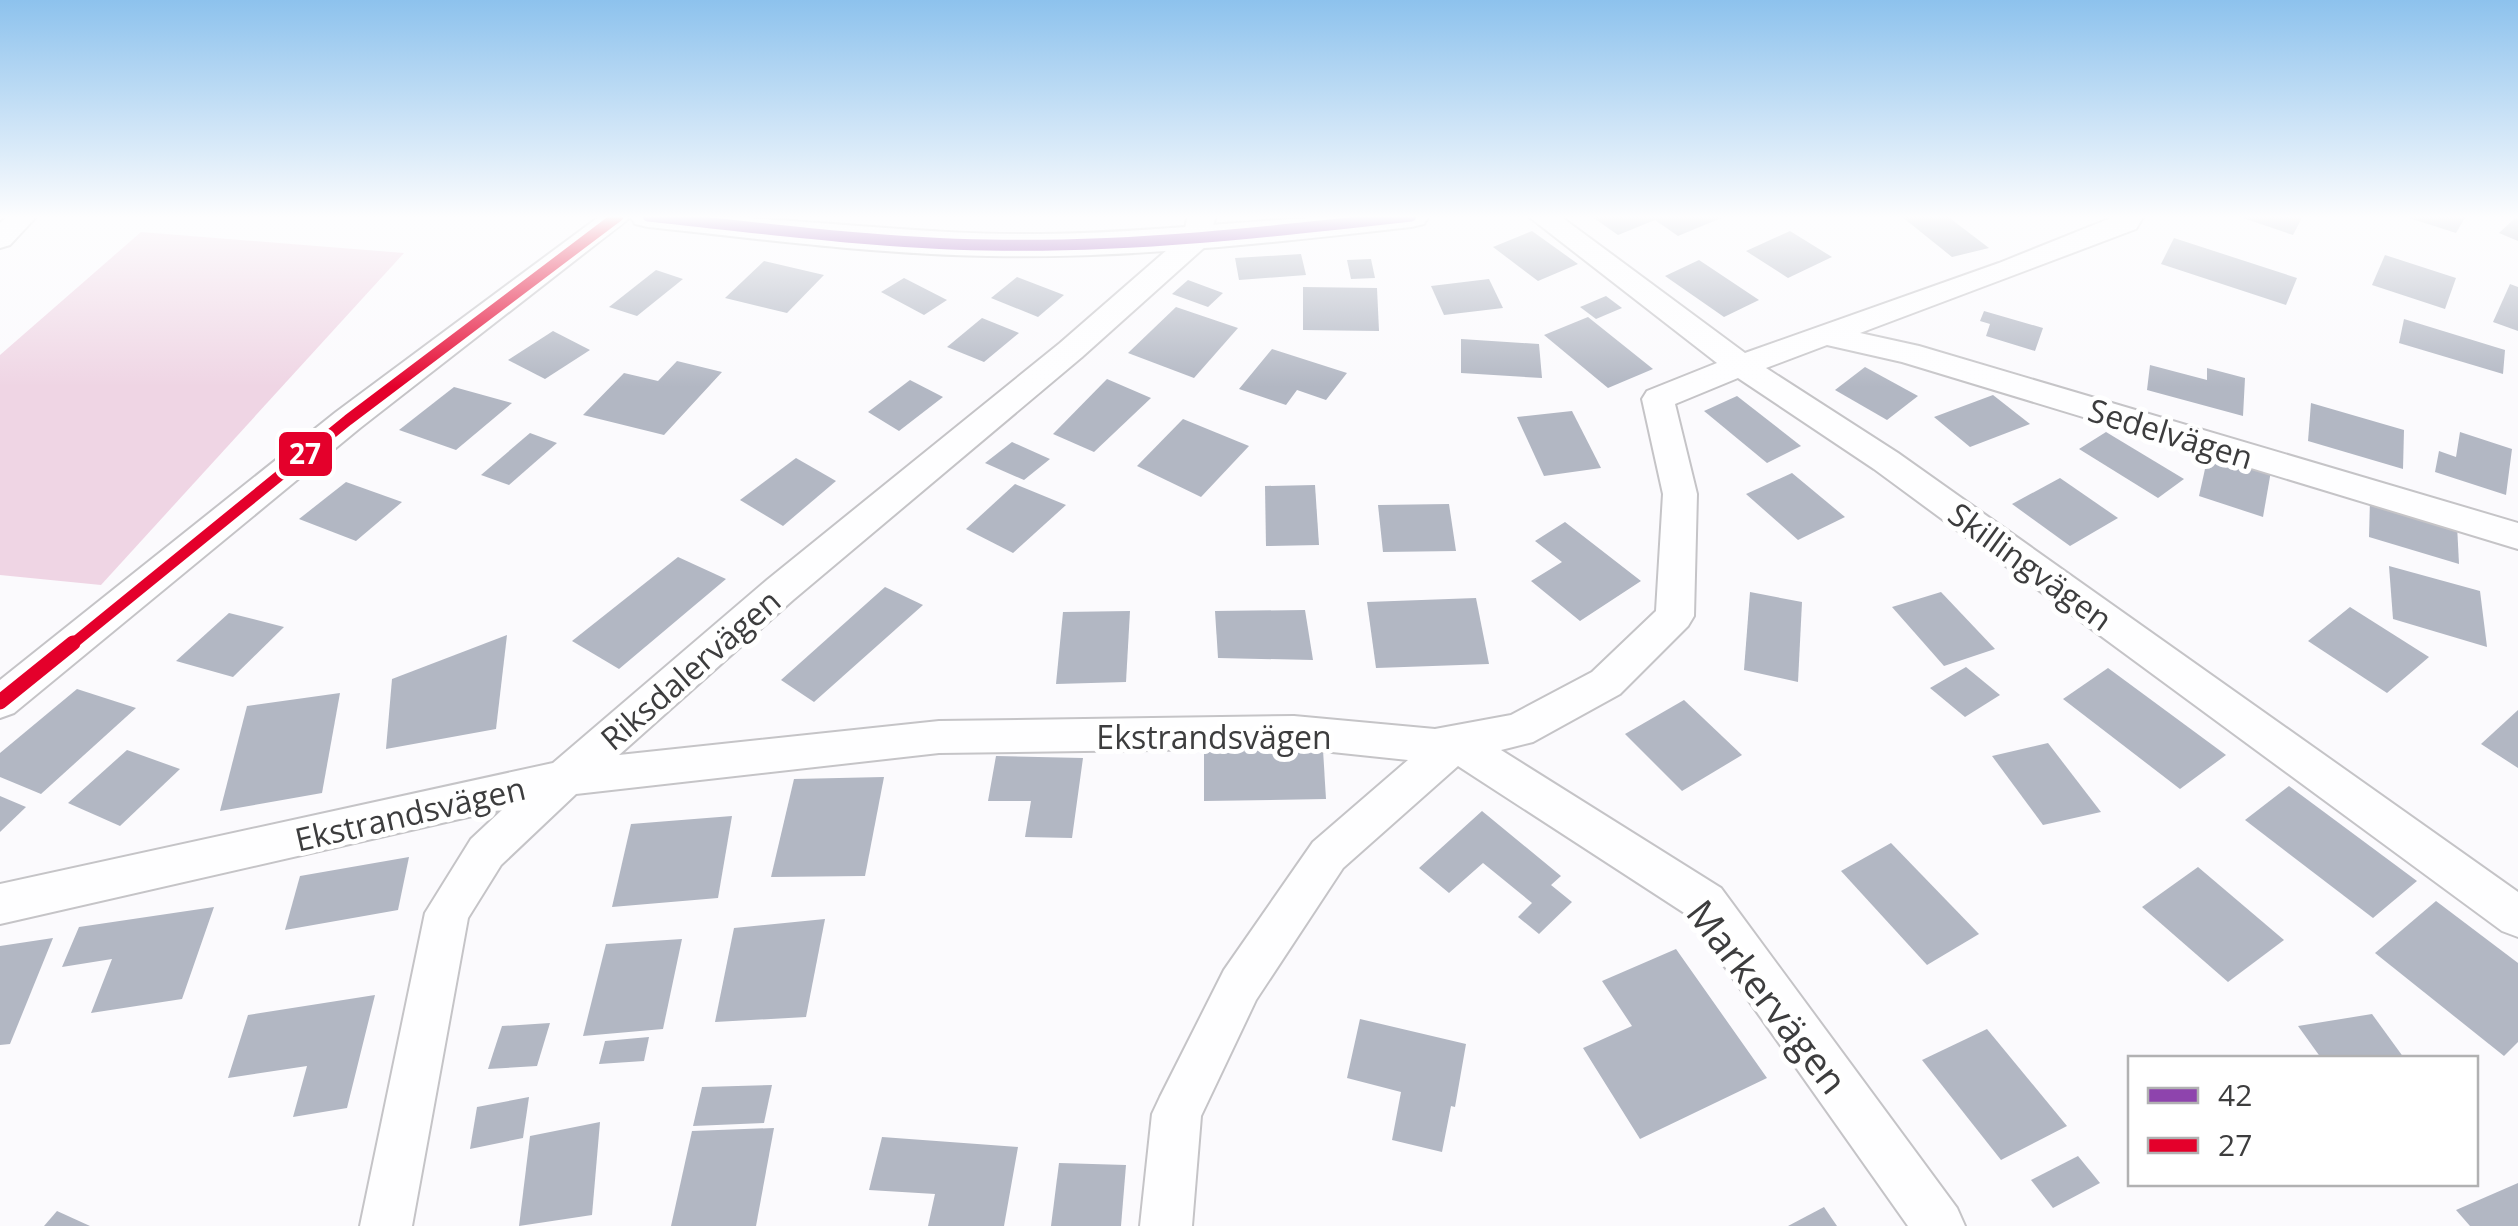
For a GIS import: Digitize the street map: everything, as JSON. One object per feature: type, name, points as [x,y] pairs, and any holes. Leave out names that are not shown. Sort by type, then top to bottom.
[{"type":"street","points":[[0,702],[348,420],[542,273]]},
{"type":"street","name":"Riksdalervägen","points":[[386,1226],[446,914],[486,852],[780,590],[1071,350],[1152,273]]},
{"type":"street","name":"Skillingvägen","points":[[1618,273],[1740,365],[1886,461],[2518,918]]},
{"type":"street","name":"Ekstrandsvägen","points":[[0,904],[565,778],[939,737],[1294,732],[1435,746],[1520,730],[1606,683],[1675,616],[1680,494],[1658,400],[1740,365],[2000,273]]},
{"type":"street","name":"Sedelvägen","points":[[1824,334],[1908,352],[2518,536]]},
{"type":"street","points":[[1166,1226],[1177,1114],[1240,985],[1328,854],[1456,743]]},
{"type":"street","name":"Markervägen","points":[[1456,743],[1706,902],[1939,1226]]},
{"type":"shaded area","points":[[94,273],[386,273],[101,585],[0,575],[0,355]]},
{"type":"building","points":[[652,273],[683,279],[637,316],[609,307]]},
{"type":"building","points":[[751,273],[824,275],[787,313],[725,298]]},
{"type":"building","points":[[1238,273],[1306,275],[1239,280]]},
{"type":"building","points":[[1350,273],[1374,273],[1375,278],[1351,279]]},
{"type":"building","points":[[1528,273],[1556,273],[1538,281]]},
{"type":"building","points":[[1719,273],[1759,300],[1724,317],[1665,276]]},
{"type":"building","points":[[2189,273],[2282,273],[2297,278],[2286,305]]},
{"type":"building","points":[[2377,273],[2441,273],[2456,278],[2445,309],[2372,285]]},
{"type":"building","points":[[1017,277],[1064,295],[1038,317],[991,298]]},
{"type":"building","points":[[904,278],[947,300],[924,315],[881,292]]},
{"type":"building","points":[[1489,279],[1503,308],[1444,315],[1431,286]]},
{"type":"building","points":[[1188,280],[1223,293],[1208,307],[1172,294]]},
{"type":"building","points":[[2510,284],[2518,287],[2518,331],[2493,322]]},
{"type":"building","points":[[1303,287],[1377,288],[1379,331],[1303,330]]},
{"type":"building","points":[[1606,296],[1622,308],[1596,319],[1580,307]]},
{"type":"building","points":[[1176,307],[1238,328],[1194,378],[1128,353]]},
{"type":"building","points":[[1984,311],[2043,328],[2035,351],[1986,336],[1990,324],[1980,321]]},
{"type":"building","points":[[1588,317],[1653,369],[1608,388],[1544,335]]},
{"type":"building","points":[[982,318],[1019,333],[984,362],[947,347]]},
{"type":"building","points":[[2404,319],[2505,350],[2503,374],[2399,343]]},
{"type":"building","points":[[553,331],[590,350],[545,379],[508,360]]},
{"type":"building","points":[[1461,339],[1539,344],[1542,378],[1461,373]]},
{"type":"building","points":[[1272,349],[1347,373],[1326,400],[1297,390],[1286,405],[1239,389]]},
{"type":"building","points":[[677,361],[722,372],[664,435],[583,415],[624,373],[658,381]]},
{"type":"building","points":[[2150,365],[2207,380],[2207,368],[2245,378],[2243,416],[2147,390]]},
{"type":"building","points":[[1865,367],[1918,396],[1887,420],[1835,390]]},
{"type":"building","points":[[1107,379],[1151,398],[1094,452],[1053,434]]},
{"type":"building","points":[[910,380],[943,397],[899,431],[868,412]]},
{"type":"building","points":[[454,387],[512,403],[456,450],[399,430]]},
{"type":"building","points":[[1993,395],[2030,424],[1970,447],[1934,417]]},
{"type":"building","points":[[1737,396],[1801,446],[1767,463],[1704,411]]},
{"type":"building","points":[[2311,403],[2404,430],[2403,469],[2308,441]]},
{"type":"building","points":[[1572,411],[1601,468],[1544,476],[1517,417]]},
{"type":"building","points":[[1183,419],[1249,446],[1201,497],[1137,466]]},
{"type":"building","points":[[2106,432],[2184,479],[2158,498],[2079,449]]},
{"type":"building","points":[[2460,432],[2512,449],[2506,495],[2435,472],[2439,451],[2456,457]]},
{"type":"building","points":[[530,433],[557,443],[509,485],[481,475]]},
{"type":"building","points":[[1012,442],[1050,459],[1024,480],[985,463]]},
{"type":"building","points":[[2209,451],[2271,471],[2263,517],[2199,496]]},
{"type":"building","points":[[796,458],[836,481],[783,526],[740,500]]},
{"type":"building","points":[[1792,473],[1845,517],[1798,540],[1746,494]]},
{"type":"building","points":[[2060,478],[2118,518],[2070,546],[2012,504]]},
{"type":"building","points":[[346,482],[402,502],[356,541],[299,519]]},
{"type":"building","points":[[1015,484],[1066,505],[1013,553],[966,529]]},
{"type":"building","points":[[1315,485],[1319,545],[1266,546],[1265,486]]},
{"type":"building","points":[[2370,500],[2457,525],[2459,564],[2369,537]]},
{"type":"building","points":[[1449,504],[1456,551],[1383,552],[1378,505]]},
{"type":"building","points":[[1565,522],[1641,581],[1580,621],[1531,581],[1562,562],[1535,541]]},
{"type":"building","points":[[678,557],[726,579],[619,669],[572,641]]},
{"type":"building","points":[[2389,566],[2480,591],[2487,647],[2393,619]]},
{"type":"building","points":[[885,587],[923,605],[814,702],[781,680]]},
{"type":"building","points":[[1750,592],[1802,602],[1798,682],[1744,670]]},
{"type":"building","points":[[1941,592],[1995,649],[1944,666],[1892,607]]},
{"type":"building","points":[[1476,598],[1489,664],[1376,668],[1367,602]]},
{"type":"building","points":[[2350,607],[2429,657],[2387,693],[2308,641]]},
{"type":"building","points":[[1305,610],[1313,660],[1218,658],[1215,611]]},
{"type":"building","points":[[1130,611],[1126,682],[1056,684],[1063,612]]},
{"type":"building","points":[[229,613],[284,627],[233,677],[176,661]]},
{"type":"building","points":[[507,635],[496,729],[386,749],[392,679]]},
{"type":"building","points":[[1966,667],[2000,695],[1965,717],[1930,688]]},
{"type":"building","points":[[2108,668],[2226,755],[2180,789],[2063,699]]},
{"type":"building","points":[[77,689],[136,708],[41,794],[0,777],[0,753]]},
{"type":"building","points":[[340,693],[322,793],[220,811],[247,706]]},
{"type":"building","points":[[1684,700],[1742,755],[1682,791],[1625,734]]},
{"type":"building","points":[[2518,710],[2518,768],[2481,744]]},
{"type":"building","points":[[2048,743],[2101,812],[2043,825],[1992,756]]},
{"type":"building","points":[[127,750],[180,769],[120,826],[68,803]]},
{"type":"building","points":[[1323,750],[1326,799],[1204,801],[1204,752]]},
{"type":"building","points":[[996,756],[1083,758],[1072,838],[1025,837],[1031,801],[988,801]]},
{"type":"building","points":[[884,777],[865,876],[771,877],[794,779]]},
{"type":"building","points":[[2289,786],[2417,881],[2373,918],[2245,820]]},
{"type":"building","points":[[0,796],[26,807],[0,832]]},
{"type":"building","points":[[1482,811],[1561,876],[1551,885],[1572,902],[1539,934],[1518,917],[1532,903],[1483,863],[1449,893],[1419,868]]},
{"type":"building","points":[[732,816],[718,898],[612,907],[631,824]]},
{"type":"building","points":[[1891,843],[1979,934],[1927,965],[1841,871]]},
{"type":"building","points":[[409,857],[398,910],[285,930],[300,876]]},
{"type":"building","points":[[2198,867],[2284,940],[2228,982],[2142,907]]},
{"type":"building","points":[[2436,901],[2518,963],[2518,1042],[2504,1056],[2375,953]]},
{"type":"building","points":[[214,907],[182,999],[91,1013],[112,959],[62,967],[79,927]]},
{"type":"building","points":[[825,919],[806,1017],[715,1022],[734,928]]},
{"type":"building","points":[[53,938],[10,1044],[0,1045],[0,946]]},
{"type":"building","points":[[682,939],[663,1029],[583,1036],[606,944]]},
{"type":"building","points":[[1676,949],[1767,1078],[1640,1139],[1583,1048],[1632,1026],[1602,981]]},
{"type":"building","points":[[375,995],[347,1108],[293,1117],[307,1066],[228,1078],[248,1015]]},
{"type":"building","points":[[2372,1014],[2403,1056],[2320,1056],[2298,1026]]},
{"type":"building","points":[[1360,1019],[1466,1044],[1442,1152],[1392,1140],[1401,1092],[1347,1078]]},
{"type":"building","points":[[550,1023],[537,1066],[488,1069],[502,1026]]},
{"type":"building","points":[[1987,1029],[2067,1126],[2001,1160],[1922,1060]]},
{"type":"building","points":[[649,1037],[644,1061],[599,1064],[605,1041]]},
{"type":"building","points":[[772,1085],[764,1123],[693,1126],[702,1087]]},
{"type":"building","points":[[529,1097],[523,1138],[470,1149],[477,1107]]},
{"type":"building","points":[[600,1122],[592,1215],[519,1226],[530,1136]]},
{"type":"building","points":[[774,1128],[756,1226],[671,1226],[692,1131]]},
{"type":"building","points":[[882,1137],[1018,1147],[1004,1226],[928,1226],[935,1194],[869,1190]]},
{"type":"building","points":[[2078,1156],[2100,1183],[2053,1208],[2031,1180]]},
{"type":"building","points":[[1059,1163],[1126,1165],[1121,1226],[1051,1226]]},
{"type":"building","points":[[2518,1183],[2518,1226],[2470,1226],[2456,1210]]},
{"type":"building","points":[[1824,1207],[1837,1226],[1788,1226]]},
{"type":"building","points":[[57,1211],[90,1226],[44,1226]]},
{"type":"transit line","name":"27","points":[[0,702],[348,420],[542,273]]}]
